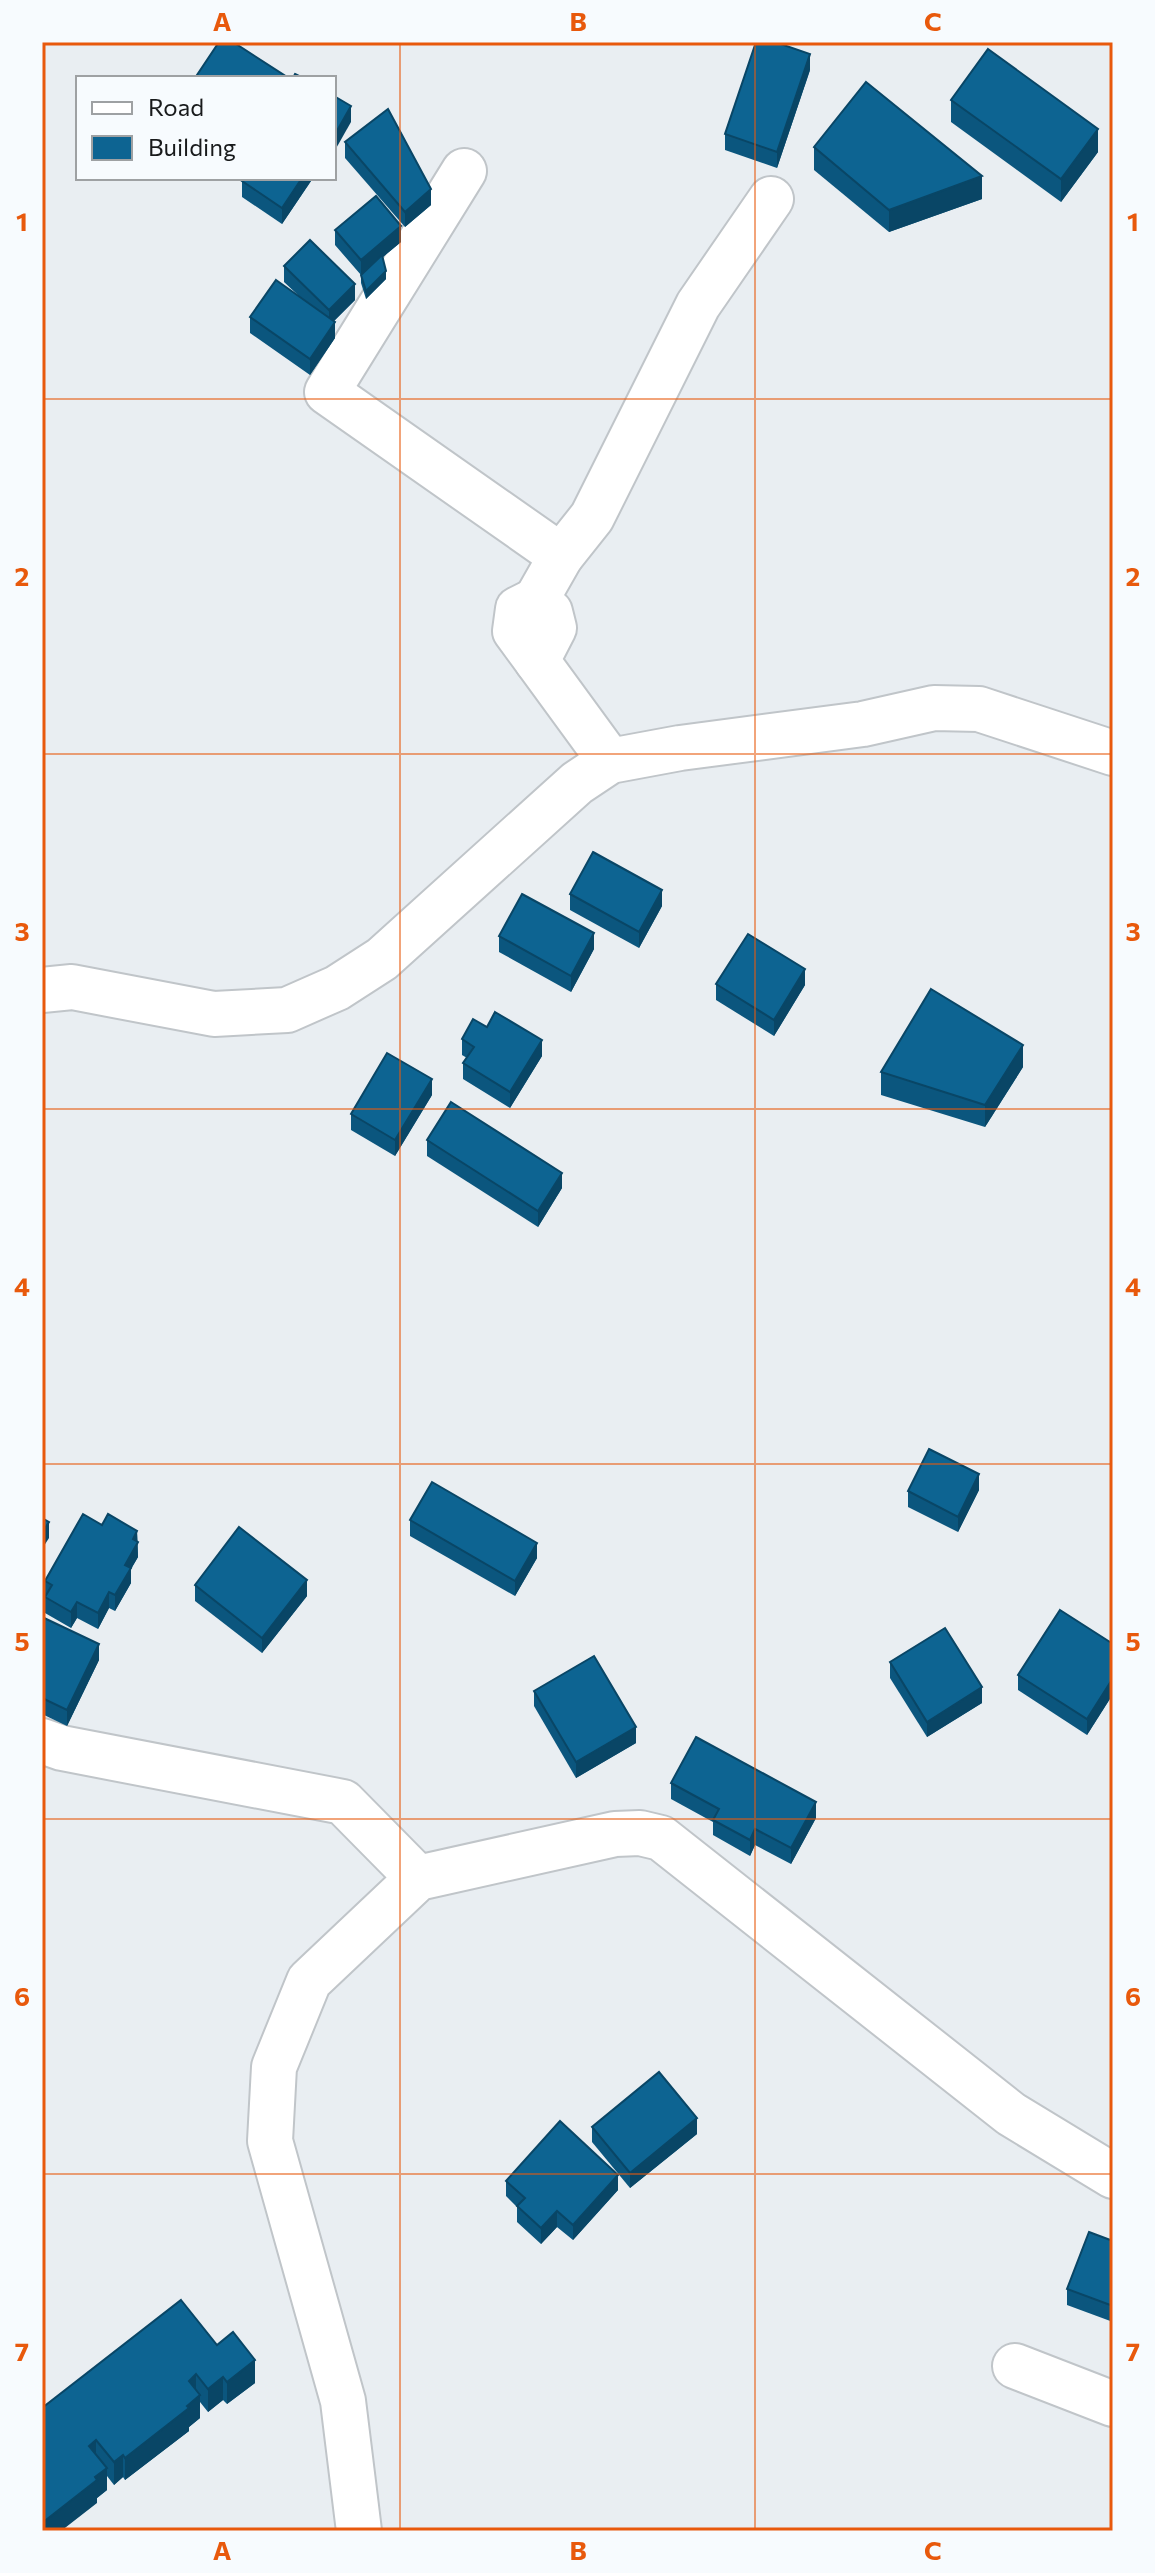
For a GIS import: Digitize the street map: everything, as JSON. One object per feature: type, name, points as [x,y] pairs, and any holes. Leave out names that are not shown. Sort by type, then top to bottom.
[{"type":"street","points":[[464,171],[327,392],[561,556]]},
{"type":"street","points":[[610,761],[537,661],[554,628],[550,612],[536,600],[561,556],[592,517],[698,305],[771,199]]},
{"type":"street","points":[[42,990],[72,987],[214,1014],[287,1010],[337,988],[382,959],[577,783],[610,761],[680,748],[863,724],[934,708],[979,709],[1113,753]]},
{"type":"street","points":[[42,1741],[62,1748],[343,1802],[418,1878]]},
{"type":"street","points":[[359,2531],[343,2401],[270,2141],[274,2067],[309,1981],[418,1878],[615,1834],[640,1833],[661,1838],[1011,2114],[1113,2176]]},
{"type":"street","points":[[1015,2366],[1113,2404]]},
{"type":"building","points":[[219,42],[233,42],[285,76],[196,76]]},
{"type":"building","points":[[756,42],[775,42],[810,54],[777,152],[725,134]]},
{"type":"building","points":[[988,49],[1098,129],[1061,179],[951,100]]},
{"type":"building","points":[[866,82],[982,176],[889,210],[814,147]]},
{"type":"building","points":[[336,97],[351,106],[336,132]]},
{"type":"building","points":[[388,109],[431,189],[405,212],[345,142]]},
{"type":"building","points":[[243,180],[301,180],[282,208]]},
{"type":"building","points":[[376,196],[401,226],[361,260],[335,230]]},
{"type":"building","points":[[310,240],[355,284],[329,310],[284,266]]},
{"type":"building","points":[[382,255],[386,271],[366,291],[361,275]]},
{"type":"building","points":[[276,280],[335,322],[310,359],[250,317]]},
{"type":"building","points":[[593,852],[662,890],[639,932],[570,894]]},
{"type":"building","points":[[522,894],[594,933],[571,976],[499,936]]},
{"type":"building","points":[[748,934],[805,969],[774,1020],[716,984]]},
{"type":"building","points":[[931,989],[1023,1045],[985,1105],[881,1072]]},
{"type":"building","points":[[495,1012],[542,1040],[510,1092],[463,1063],[474,1047],[462,1039],[473,1019],[487,1027]]},
{"type":"building","points":[[387,1053],[432,1079],[395,1140],[351,1114]]},
{"type":"building","points":[[451,1102],[562,1173],[538,1211],[427,1140]]},
{"type":"building","points":[[929,1449],[979,1474],[958,1517],[908,1491]]},
{"type":"building","points":[[432,1482],[537,1543],[515,1581],[410,1520]]},
{"type":"building","points":[[83,1514],[102,1525],[108,1514],[137,1531],[133,1539],[138,1542],[125,1565],[131,1568],[115,1595],[109,1592],[98,1613],[77,1602],[71,1612],[45,1597],[52,1585],[45,1581]]},
{"type":"building","points":[[42,1518],[49,1522],[42,1533]]},
{"type":"building","points":[[239,1527],[307,1580],[262,1638],[195,1585]]},
{"type":"building","points":[[1060,1610],[1113,1644],[1113,1678],[1087,1719],[1018,1675]]},
{"type":"building","points":[[42,1617],[99,1644],[67,1710],[42,1698]]},
{"type":"building","points":[[945,1628],[982,1687],[927,1722],[890,1662]]},
{"type":"building","points":[[594,1656],[636,1727],[576,1762],[534,1691]]},
{"type":"building","points":[[696,1737],[816,1802],[791,1848],[755,1829],[750,1840],[713,1820],[719,1809],[671,1783]]},
{"type":"building","points":[[659,2072],[697,2118],[630,2173],[592,2127]]},
{"type":"building","points":[[560,2121],[618,2175],[573,2225],[557,2211],[541,2228],[517,2206],[525,2198],[506,2181]]},
{"type":"building","points":[[1089,2232],[1113,2241],[1113,2306],[1067,2289]]},
{"type":"building","points":[[181,2300],[217,2345],[233,2332],[255,2360],[227,2382],[223,2377],[208,2389],[196,2374],[189,2381],[200,2395],[187,2406],[189,2408],[125,2458],[123,2455],[114,2462],[96,2440],[89,2446],[107,2468],[95,2477],[97,2480],[42,2523],[42,2408]]}]
